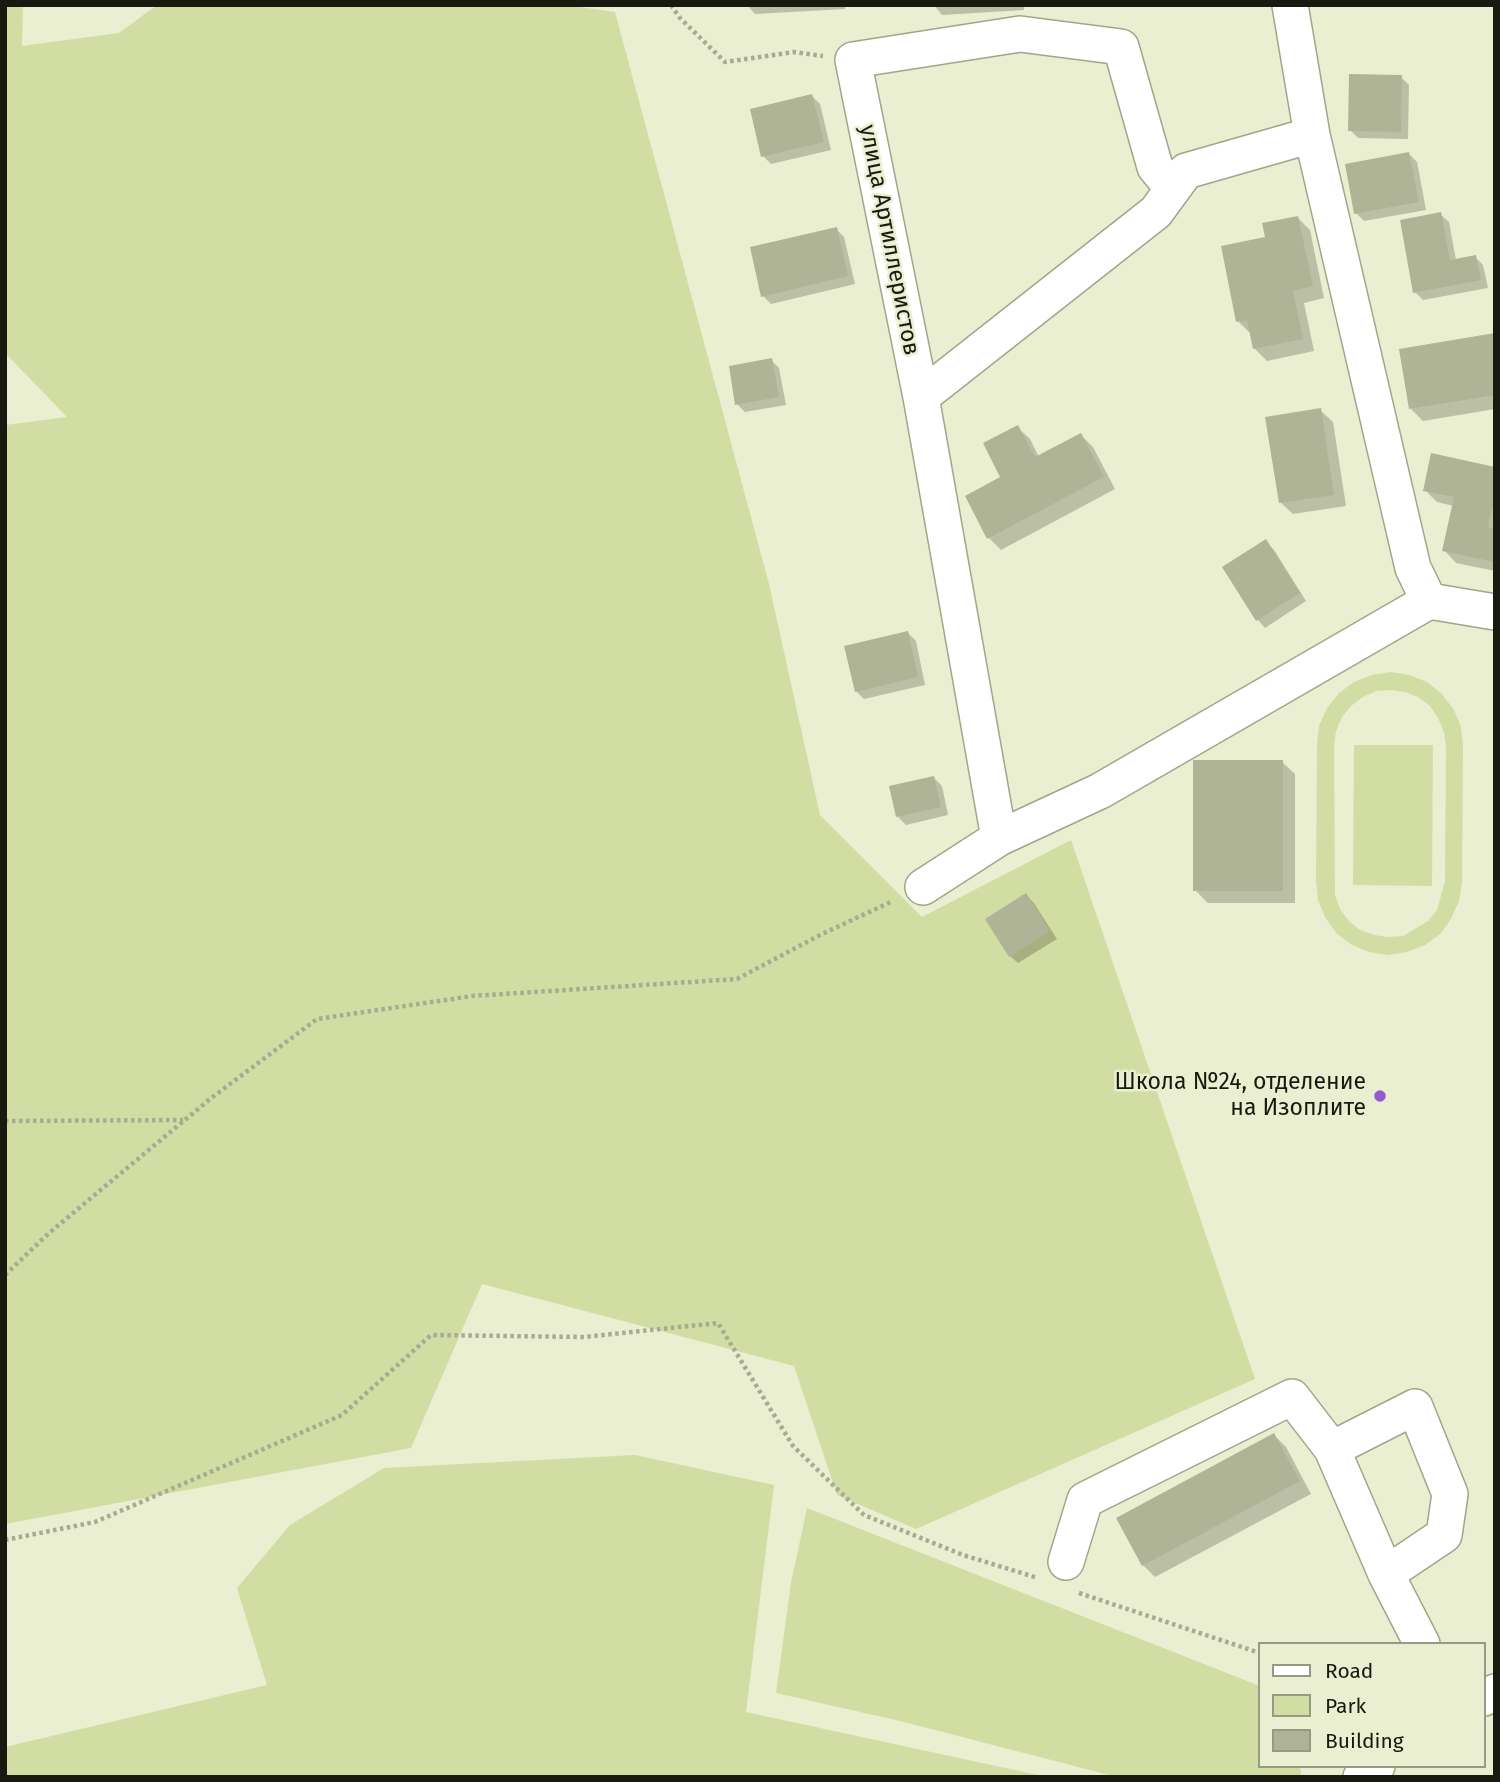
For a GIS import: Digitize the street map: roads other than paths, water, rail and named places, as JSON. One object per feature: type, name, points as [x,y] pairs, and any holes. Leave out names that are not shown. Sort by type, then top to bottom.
[{"type":"street","points":[[1290,5],[1312,135],[1413,568],[1429,601]]},
{"type":"street","name":"улица Артиллеристов","points":[[999,838],[921,397],[853,60],[1020,34],[1121,47],[1155,167],[1173,189]]},
{"type":"street","points":[[921,397],[1156,212],[1186,171],[1312,135]]},
{"type":"street","points":[[923,887],[999,838],[1100,791],[1429,601],[1495,612]]},
{"type":"street","points":[[1060,1578],[1085,1500],[1292,1397],[1332,1449],[1386,1574],[1421,1642]]},
{"type":"street","points":[[1332,1449],[1415,1407],[1450,1494],[1444,1535],[1386,1574]]},
{"type":"place","name":"Школа №24, отделение на Изоплите","points":[[1380,1096]]}]
